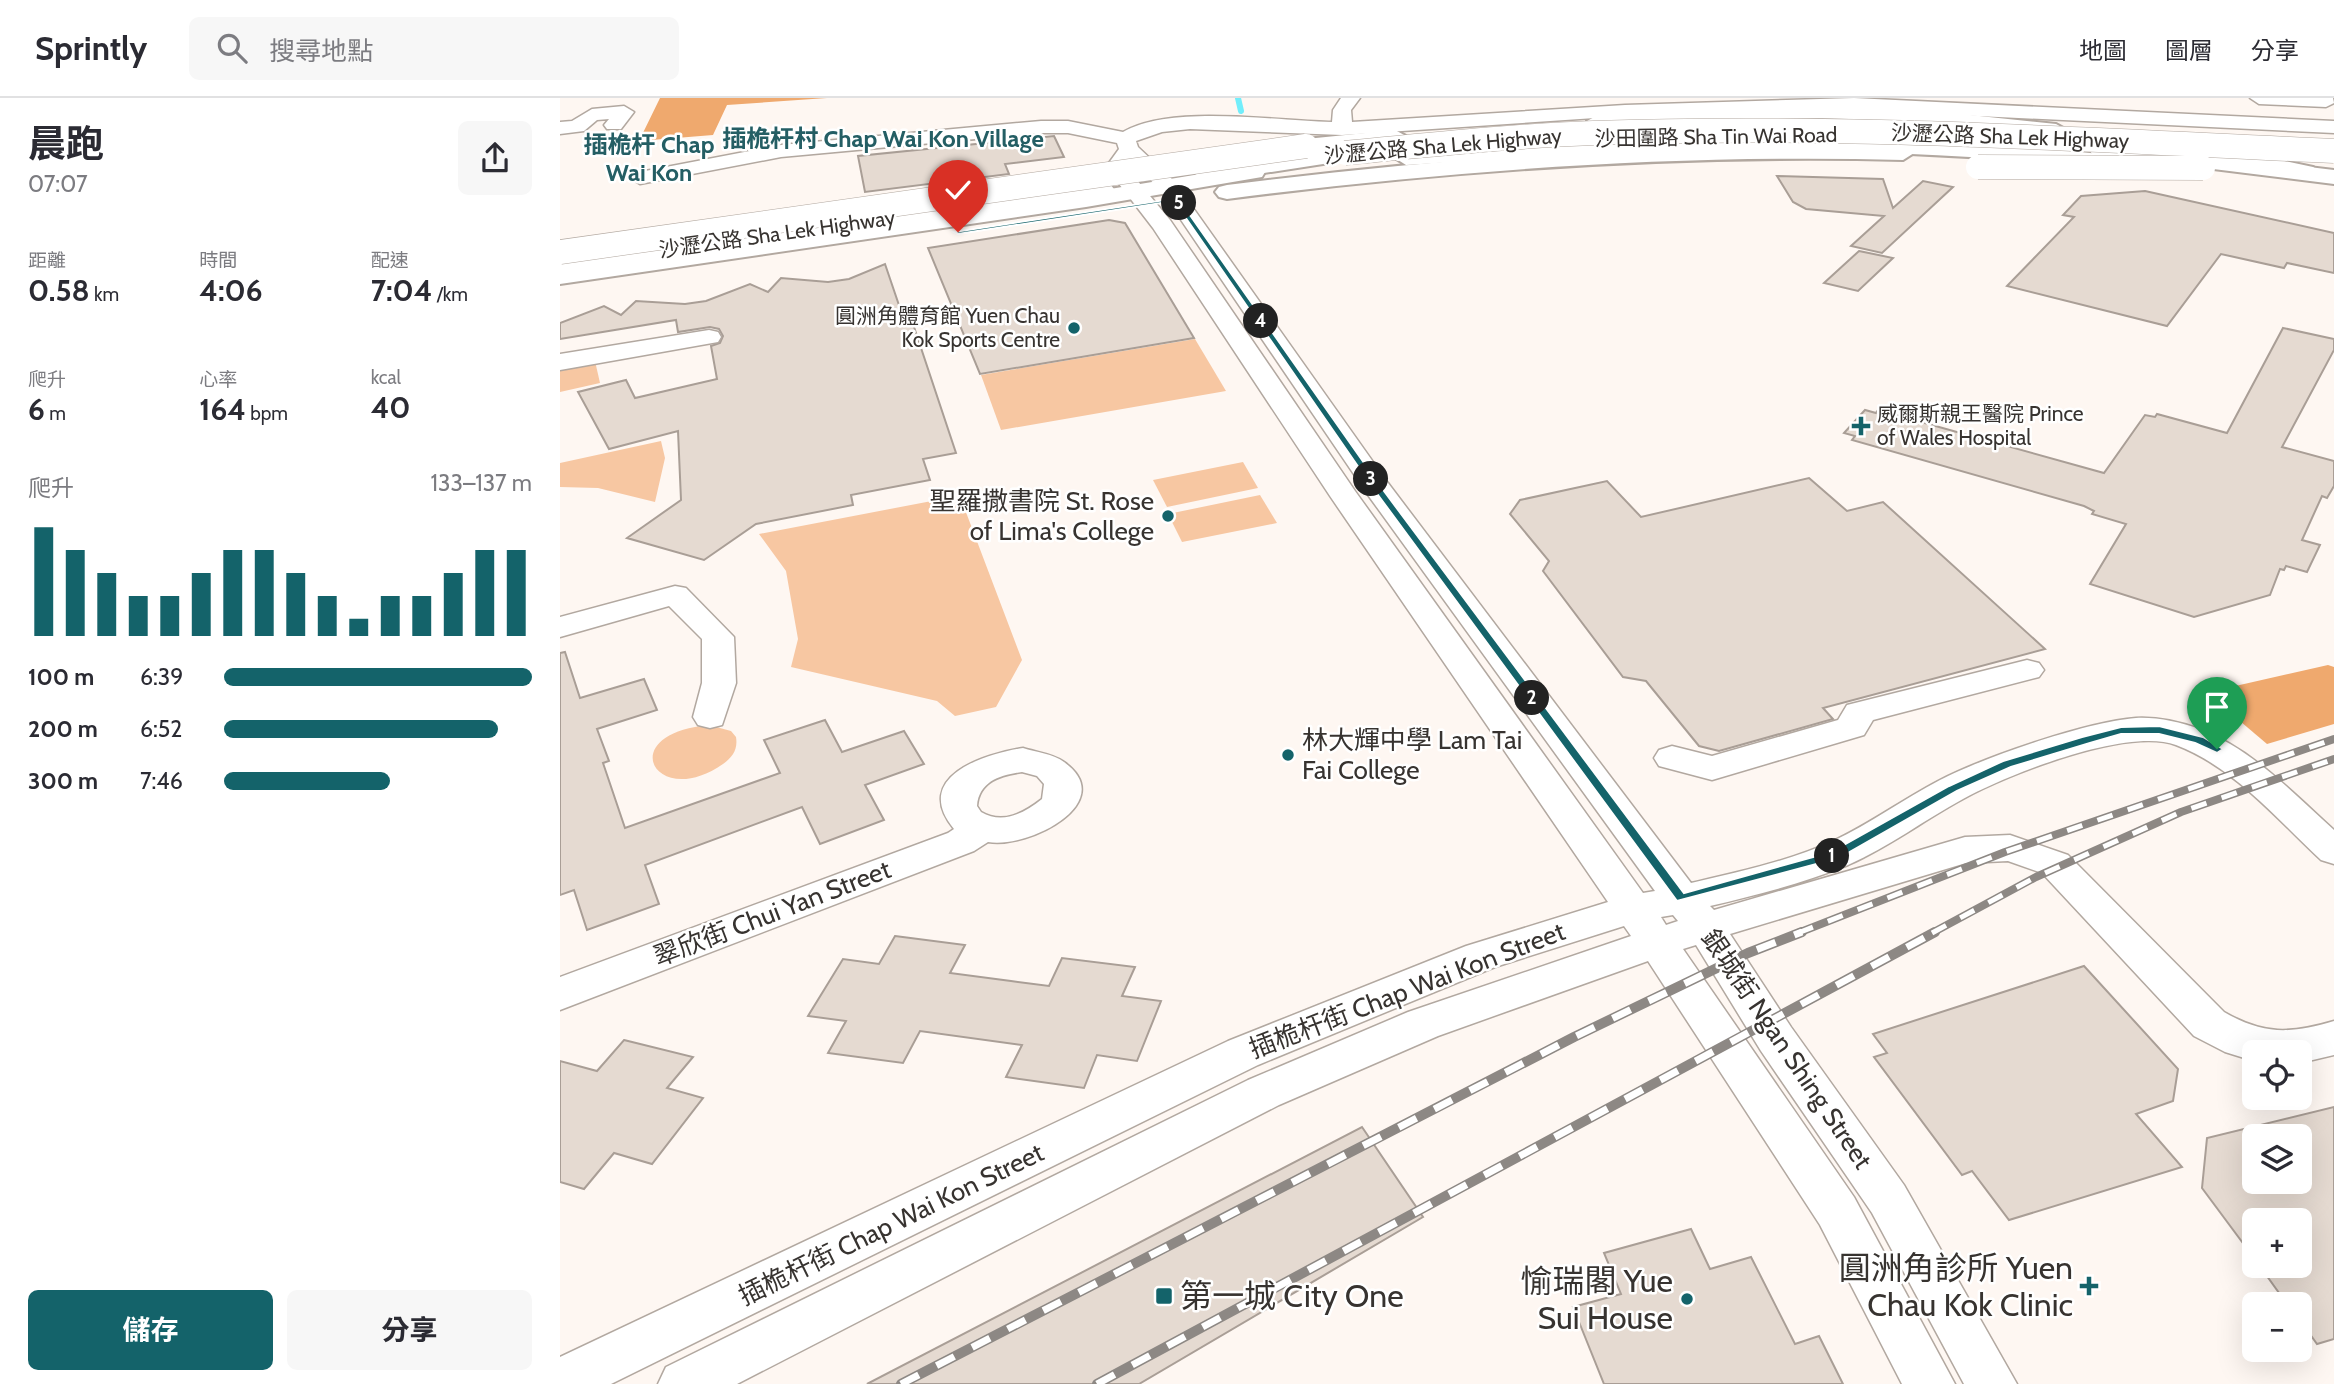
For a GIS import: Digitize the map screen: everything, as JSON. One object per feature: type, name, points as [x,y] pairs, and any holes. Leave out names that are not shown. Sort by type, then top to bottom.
[{"type":"main road","points":[[1598,121],[1768,112],[1871,114],[1982,121],[2184,147],[2323,175]]},
{"type":"main road","name":"沙瀝公路 Sha Lek Highway","points":[[560,252],[1306,146],[1466,130],[1598,121],[1856,122],[2334,141]]},
{"type":"main road","name":"沙瀝公路 Sha Lek Highway","points":[[560,265],[1380,149],[1633,131],[1861,131],[2334,151]]},
{"type":"main road","name":"沙田圍路 Sha Tin Wai Road","points":[[560,292],[1142,199],[1171,192],[1460,148],[1625,137],[1780,134],[2041,144],[2323,175]]},
{"type":"main road","points":[[1206,175],[1490,152],[1773,142],[2010,151],[2165,170]]},
{"type":"main road","name":"沙田圍路 Sha Tin Wai Road","points":[[1171,192],[1424,168],[1750,151],[1886,153],[2165,170],[2334,193]]},
{"type":"main road","points":[[1662,154],[2125,170],[2334,163]]},
{"type":"main road","name":"沙田圍路 Sha Tin Wai Road","points":[[560,276],[1142,199]]},
{"type":"street","points":[[1342,129],[1342,110],[1351,98]]},
{"type":"street","points":[[2068,98],[2334,127]]},
{"type":"street","points":[[2259,98],[2326,101]]},
{"type":"street","points":[[640,178],[780,151],[1041,127],[1075,128],[1127,144],[1132,132],[1177,123],[1342,129],[1774,104],[2187,109]]},
{"type":"street","points":[[560,128],[577,127],[592,115],[624,112],[614,125]]},
{"type":"street","name":"銀城街 Ngan Shing Street","points":[[1929,1384],[1837,1211],[1645,925],[1336,484],[1142,199],[1116,167],[1127,144],[1171,192],[1378,489],[1693,913],[1776,1039],[1888,1199],[1991,1384]]},
{"type":"street","points":[[560,362],[709,337]]},
{"type":"street","points":[[560,627],[675,595],[718,636],[719,683],[710,717]]},
{"type":"street","points":[[1672,758],[1712,768],[1853,727],[1859,713],[2028,670]]},
{"type":"street","name":"插桅杆街 Chap Wai Kon Street","points":[[1693,913],[1835,855],[1953,789],[2007,764],[2086,740],[2137,729],[2181,734],[2217,749],[2334,851]]},
{"type":"street","name":"翠欣街 Chui Yan Street","points":[[560,994],[961,842],[982,828]]},
{"type":"street","name":"插桅杆街 Chap Wai Kon Street","points":[[560,1383],[1243,1053],[1498,949],[1645,925],[1965,850],[2010,848],[2055,864],[2209,1024],[2236,1041],[2269,1048],[2303,1048],[2334,1038]]},
{"type":"street","name":"插桅杆街 Chap Wai Kon Street","points":[[684,1384],[1152,1147],[1344,1056],[1499,994],[1645,925]]},
{"type":"shaded area","points":[[660,98],[827,98],[727,105],[713,135],[639,141]]},
{"type":"shaded area","points":[[1195,339],[1226,391],[1001,430],[981,375]]},
{"type":"shaded area","points":[[595,361],[600,383],[560,392],[560,367]]},
{"type":"shaded area","points":[[661,441],[665,458],[655,502],[598,488],[560,487],[560,463]]},
{"type":"shaded area","points":[[1243,462],[1258,488],[1167,507],[1153,480]]},
{"type":"shaded area","points":[[1260,495],[1277,523],[1182,542],[1168,514]]},
{"type":"shaded area","points":[[937,500],[964,507],[1022,660],[996,707],[955,716],[937,701],[791,667],[798,639],[786,571],[759,534]]},
{"type":"shaded area","points":[[2328,665],[2334,667],[2334,724],[2267,744],[2221,705],[2217,697],[2231,687]]},
{"type":"shaded area","points":[[709,725],[731,731],[736,737],[736,745],[730,759],[699,776],[679,779],[664,775],[654,765],[653,754],[661,742],[679,731]]},
{"type":"building","points":[[1054,136],[1064,157],[1005,164],[1009,174],[865,192],[858,156]]},
{"type":"building","points":[[1777,176],[1883,179],[1893,208],[1923,181],[1953,187],[1882,253],[1851,246],[1884,216],[1806,209],[1793,202]]},
{"type":"building","points":[[2145,191],[2334,233],[2334,273],[2287,263],[2284,268],[2221,254],[2167,326],[2007,286],[2074,217],[2063,215],[2081,196]]},
{"type":"building","points":[[1109,220],[1125,223],[1194,338],[980,374],[928,248]]},
{"type":"building","points":[[1859,251],[1893,258],[1858,291],[1824,283]]},
{"type":"building","points":[[885,264],[902,314],[909,312],[956,453],[923,459],[930,480],[851,495],[853,505],[756,524],[704,560],[627,538],[681,500],[678,431],[609,449],[578,392],[626,380],[635,398],[717,379],[711,346],[720,343],[723,336],[719,329],[710,327],[678,332],[676,320],[560,339],[560,323],[604,306],[621,315],[636,301],[685,304],[706,301],[750,284],[768,292],[781,278],[828,282],[849,279]]},
{"type":"building","points":[[2283,328],[2334,339],[2334,350],[2282,447],[2334,461],[2334,486],[2327,498],[2322,496],[2302,540],[2320,545],[2307,572],[2286,566],[2284,570],[2280,569],[2270,595],[2194,617],[2090,584],[2126,524],[2092,514],[2094,511],[2084,506],[1852,440],[1855,436],[1844,433],[1865,410],[1876,413],[1878,410],[2104,473],[2145,415],[2155,417],[2157,414],[2227,433]]},
{"type":"building","points":[[1809,478],[1847,511],[1883,502],[2045,649],[1823,708],[1833,719],[1719,751],[1699,746],[1646,681],[1623,677],[1543,571],[1549,561],[1510,514],[1520,500],[1607,481],[1641,517]]},
{"type":"building","points":[[565,652],[580,698],[644,679],[657,710],[597,729],[609,761],[603,763],[625,828],[780,773],[764,740],[825,720],[842,752],[904,731],[924,764],[865,785],[884,820],[820,844],[802,807],[645,865],[659,904],[587,930],[574,890],[560,895],[560,653]]},
{"type":"building","points":[[895,936],[965,945],[950,973],[1049,986],[1062,958],[1135,967],[1122,996],[1161,1001],[1137,1061],[1097,1055],[1084,1088],[1006,1077],[1022,1045],[920,1031],[903,1063],[828,1053],[846,1021],[808,1016],[843,959],[879,964]]},
{"type":"building","points":[[2084,966],[2178,1069],[2173,1101],[2136,1114],[2182,1167],[2009,1220],[1972,1171],[1962,1175],[1874,1057],[1887,1053],[1873,1034]]},
{"type":"building","points":[[624,1040],[693,1057],[667,1088],[703,1098],[652,1164],[614,1153],[584,1189],[560,1182],[560,1061],[597,1071]]},
{"type":"building","points":[[2334,1107],[2334,1339],[2317,1344],[2312,1337],[2312,1292],[2278,1292],[2268,1278],[2312,1278],[2312,1208],[2242,1208],[2242,1242],[2202,1188],[2207,1138],[2242,1129],[2242,1194],[2312,1194],[2312,1124],[2264,1124]]},
{"type":"building","name":"第一城 City One","points":[[1362,1127],[1423,1217],[1139,1384],[867,1384]]},
{"type":"building","name":"愉瑞閣 Yue Sui House","points":[[1691,1229],[1710,1269],[1751,1257],[1795,1344],[1819,1336],[1843,1384],[1604,1384],[1573,1307],[1621,1294],[1604,1253]]},
{"type":"waterway","points":[[1238,98],[1241,111]]},
{"type":"railway","points":[[1798,933],[2005,852],[2334,739]]},
{"type":"railway","points":[[1932,933],[2036,877],[2181,812],[2334,759]]},
{"type":"railway","points":[[901,1384],[1574,1037],[1748,953],[1802,932]]},
{"type":"railway","points":[[1097,1384],[1935,932]]},
{"type":"place","name":"圓洲角體育館 Yuen Chau Kok Sports Centre","points":[[1074,328]]},
{"type":"place","name":"威爾斯親王醫院 Prince of Wales Hospital","points":[[1861,426]]},
{"type":"place","name":"聖羅撒書院 St. Rose of Lima's College","points":[[1168,516]]},
{"type":"place","name":"林大輝中學 Lam Tai Fai College","points":[[1288,755]]},
{"type":"place","name":"圓洲角診所 Yuen Chau Kok Clinic","points":[[2089,1286]]},
{"type":"place","name":"第一城 City One","points":[[1164,1296]]},
{"type":"place","name":"愉瑞閣 Yue Sui House","points":[[1687,1299]]},
{"type":"district","name":"插桅杆村 Chap Wai Kon Village","points":[[883,139]]},
{"type":"district","name":"插桅杆 Chap Wai Kon","points":[[649,159]]},
{"type":"route","points":[[958,232],[1176,199],[1378,489],[1681,898],[1835,855],[1953,789],[2007,764],[2086,740],[2121,731],[2159,730],[2181,734],[2217,749]]}]
